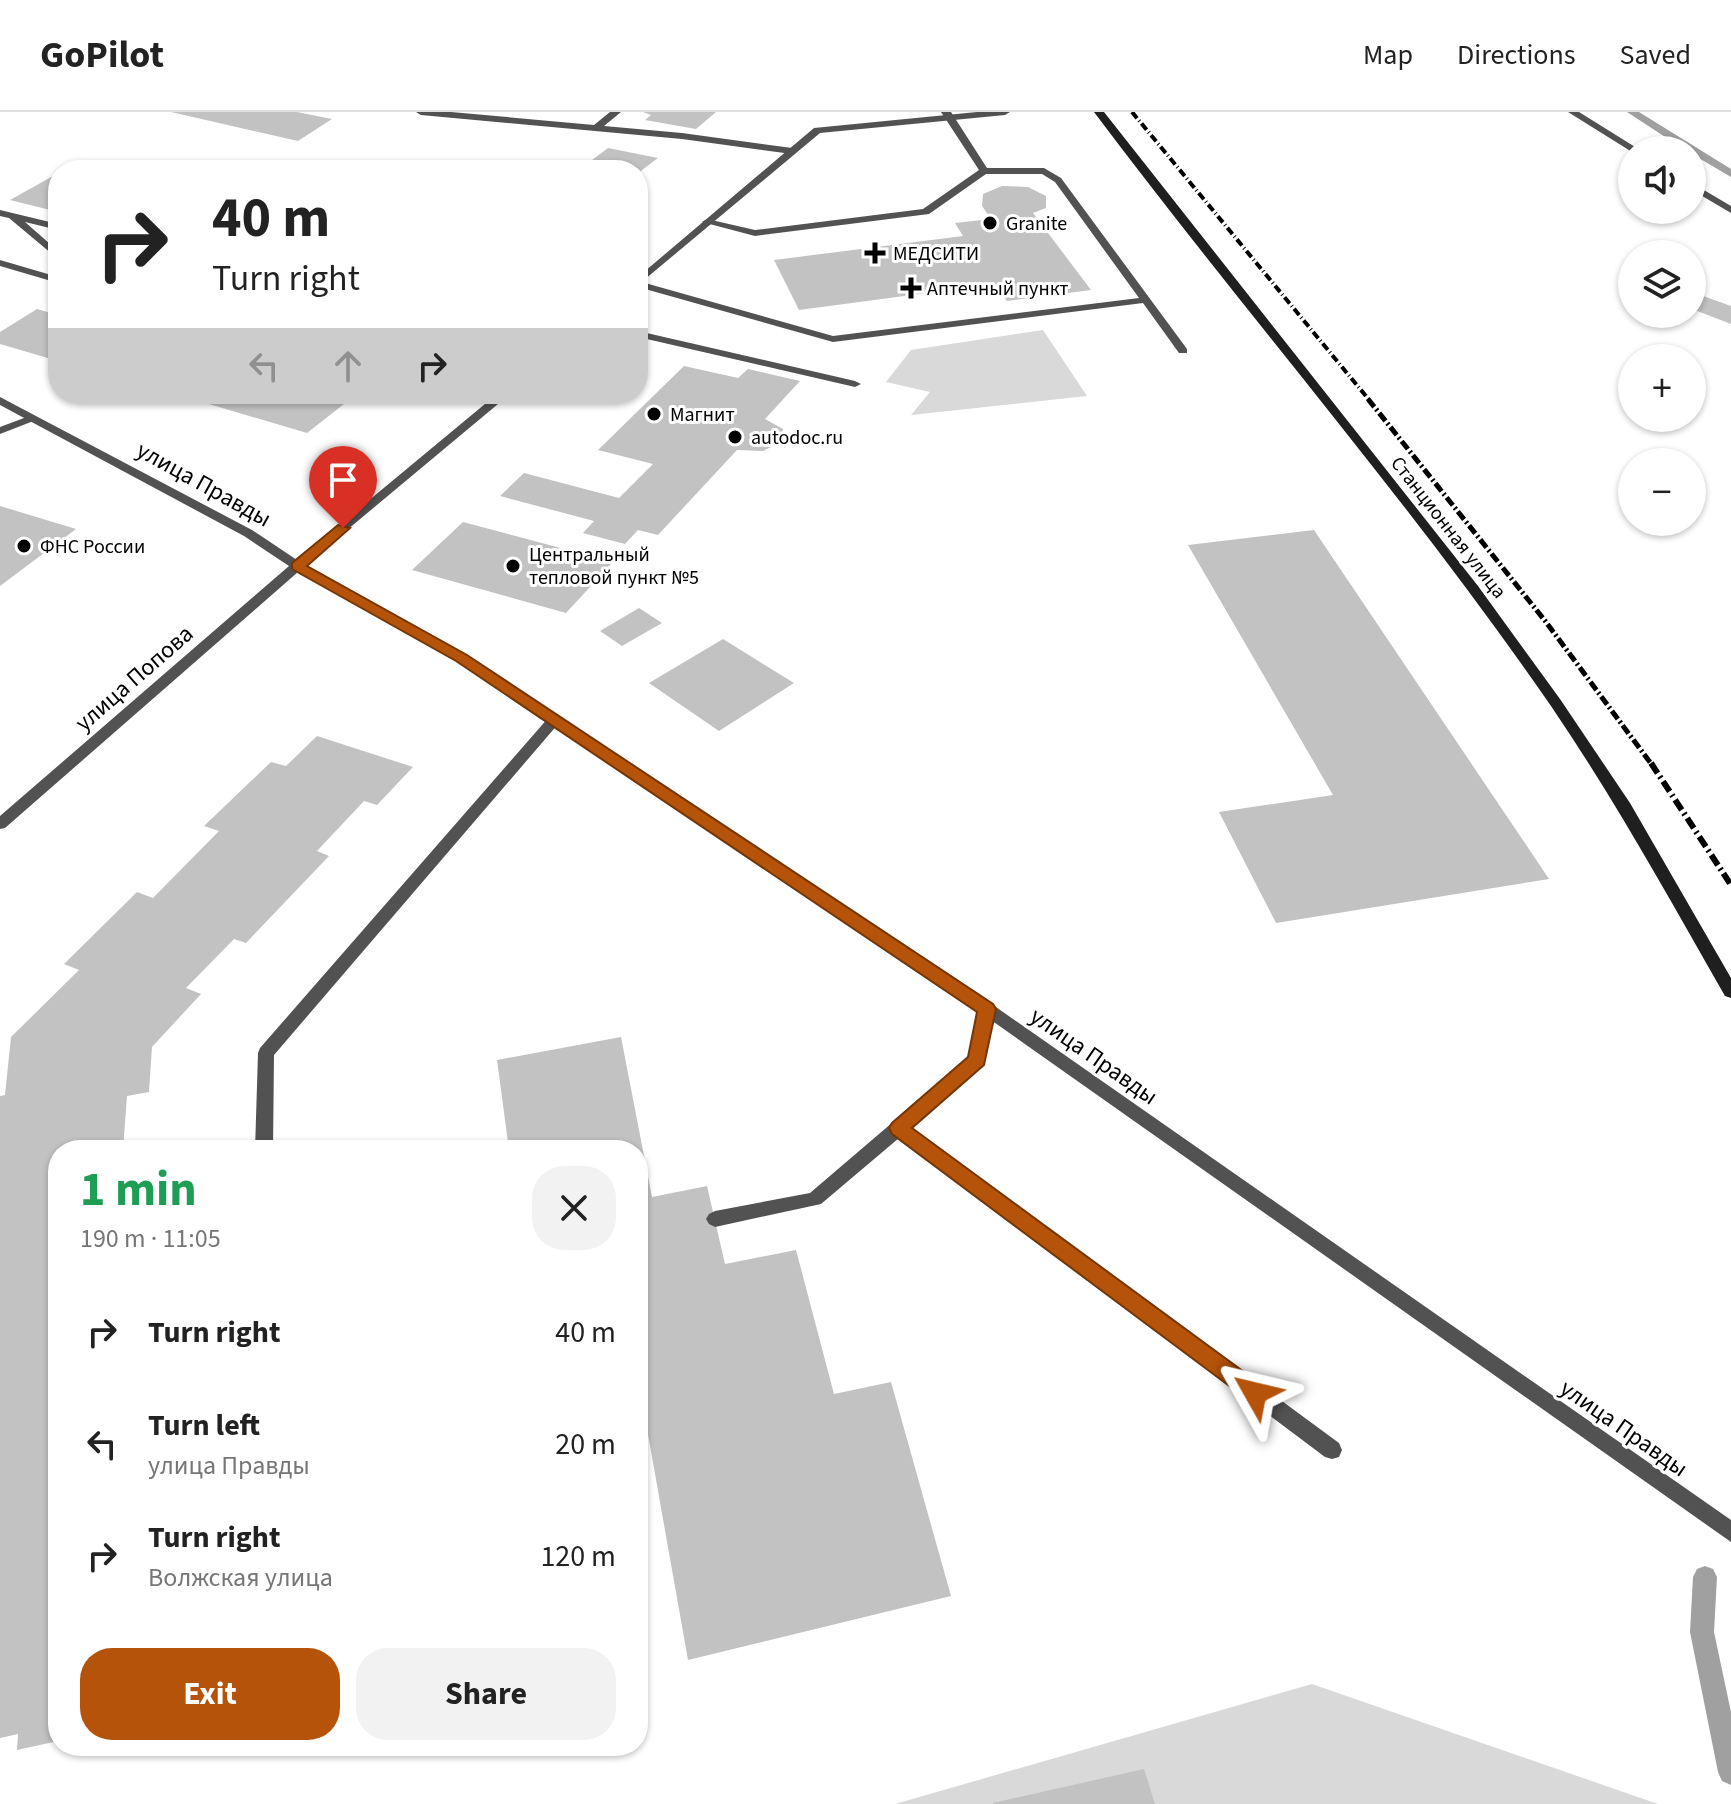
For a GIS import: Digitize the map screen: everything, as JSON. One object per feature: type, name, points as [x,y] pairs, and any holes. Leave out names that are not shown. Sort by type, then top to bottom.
[{"type":"main road","name":"Станционная улица","points":[[1099,112],[1473,589],[1555,702],[1623,803],[1731,992]]},
{"type":"street","points":[[421,112],[597,127],[792,151]]},
{"type":"street","points":[[597,127],[616,112]]},
{"type":"street","points":[[648,274],[817,130],[947,115],[1005,112]]},
{"type":"street","points":[[1573,112],[1618,140]]},
{"type":"street","points":[[947,115],[984,171]]},
{"type":"street","points":[[707,222],[755,233],[926,212],[984,171],[1044,171],[1058,180],[1183,351]]},
{"type":"street","points":[[1706,195],[1731,210]]},
{"type":"street","points":[[6,214],[48,224]]},
{"type":"street","points":[[6,214],[48,248]]},
{"type":"street","points":[[0,263],[48,277]]},
{"type":"street","points":[[648,286],[833,339],[1145,300]]},
{"type":"street","points":[[648,336],[855,384]]},
{"type":"street","name":"улица Правды","points":[[0,400],[248,533],[297,566],[461,658],[987,1009],[1731,1532]]},
{"type":"street","name":"улица Попова","points":[[0,824],[297,566],[492,404]]},
{"type":"street","points":[[0,431],[32,418]]},
{"type":"street","points":[[264,1140],[266,1053],[554,720]]},
{"type":"street","points":[[715,1219],[815,1199],[977,1060],[987,1009]]},
{"type":"street","points":[[899,1128],[1332,1450]]},
{"type":"shaded area","points":[[1043,330],[1087,396],[911,415],[930,392],[886,382],[911,350]]},
{"type":"shaded area","points":[[1312,1684],[1658,1804],[895,1804]]},
{"type":"building","points":[[171,112],[297,112],[332,119],[298,141]]},
{"type":"building","points":[[643,112],[716,112],[696,129],[645,120],[651,115]]},
{"type":"building","points":[[608,148],[658,158],[648,166],[648,160],[592,160]]},
{"type":"building","points":[[48,179],[48,210],[10,200]]},
{"type":"building","points":[[1002,186],[1028,187],[1046,196],[1046,208],[1033,213],[1091,290],[1007,301],[995,284],[799,310],[774,260],[963,236],[955,223],[991,219],[982,206],[983,194]]},
{"type":"building","points":[[1706,297],[1731,306],[1731,324],[1706,314]]},
{"type":"building","points":[[37,309],[48,312],[48,358],[0,344],[0,332]]},
{"type":"building","points":[[684,366],[738,378],[748,369],[800,381],[765,419],[783,429],[781,442],[763,451],[737,450],[658,535],[638,530],[625,544],[583,533],[594,521],[500,496],[524,473],[619,498],[653,464],[598,450]]},
{"type":"building","points":[[209,404],[344,404],[307,433]]},
{"type":"building","points":[[0,506],[76,529],[0,586]]},
{"type":"building","name":"Центральный тепловой пункт №5","points":[[463,522],[613,562],[566,613],[412,570]]},
{"type":"building","points":[[1314,530],[1549,879],[1276,923],[1219,812],[1333,795],[1188,545]]},
{"type":"building","points":[[639,608],[662,623],[622,646],[600,631]]},
{"type":"building","points":[[723,639],[794,683],[719,731],[649,683]]},
{"type":"building","points":[[317,736],[413,767],[377,805],[364,801],[317,851],[329,856],[246,943],[234,939],[186,988],[201,994],[152,1047],[149,1092],[127,1096],[124,1140],[48,1140],[48,1743],[17,1750],[18,1734],[0,1738],[0,1096],[5,1095],[11,1037],[79,970],[64,964],[137,892],[153,898],[219,831],[204,826],[271,762],[286,766]]},
{"type":"building","points":[[621,1037],[641,1140],[508,1140],[497,1060]]},
{"type":"building","points":[[648,1176],[652,1197],[707,1186],[725,1264],[796,1250],[834,1394],[891,1382],[951,1596],[688,1660],[648,1434]]},
{"type":"building","points":[[1144,1769],[1155,1804],[993,1804],[993,1803]]},
{"type":"waterway","points":[[1632,112],[1731,174]]},
{"type":"waterway","points":[[1705,1577],[1702,1632],[1731,1772]]},
{"type":"railway","points":[[1132,112],[1370,401]]},
{"type":"railway","points":[[1368,399],[1546,622],[1652,765]]},
{"type":"railway","points":[[1651,763],[1731,885]]},
{"type":"place","name":"Granite","points":[[990,223]]},
{"type":"place","name":"МЕДСИТИ","points":[[875,253]]},
{"type":"place","name":"Аптечный пункт","points":[[911,288]]},
{"type":"place","name":"Магнит","points":[[654,414]]},
{"type":"place","name":"autodoc.ru","points":[[735,437]]},
{"type":"place","name":"ФНС России","points":[[24,546]]},
{"type":"place","name":"Центральный тепловой пункт №5","points":[[513,566]]},
{"type":"route","points":[[343,528],[297,566],[461,658],[987,1009],[977,1060],[899,1128],[1255,1393]]}]
